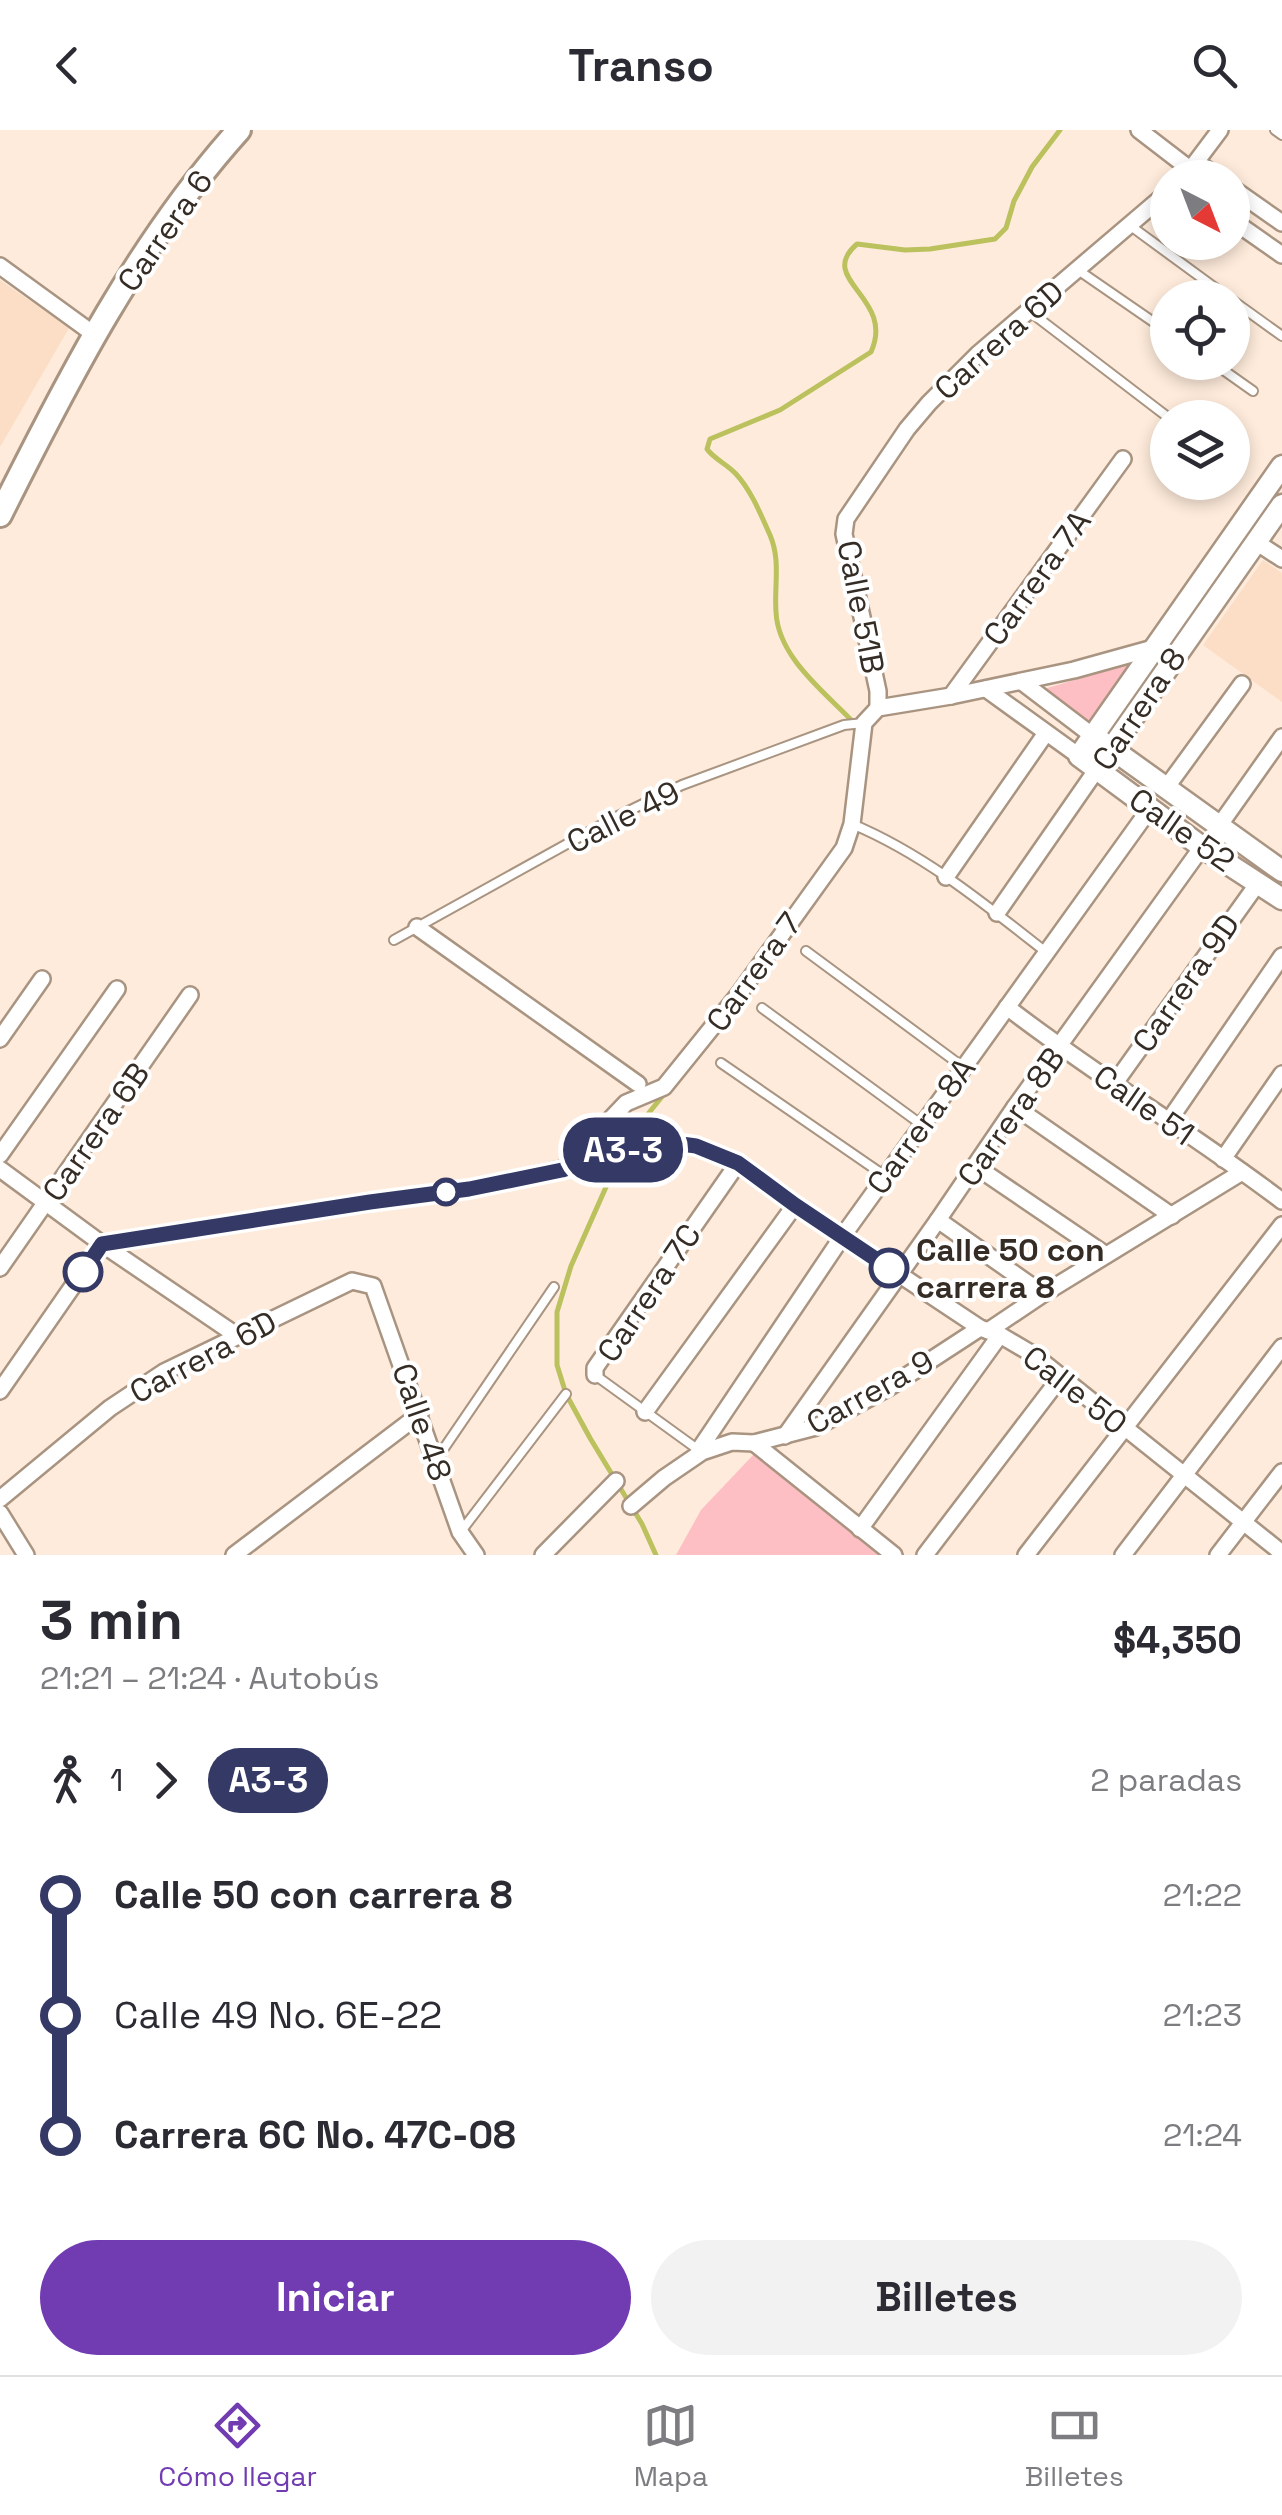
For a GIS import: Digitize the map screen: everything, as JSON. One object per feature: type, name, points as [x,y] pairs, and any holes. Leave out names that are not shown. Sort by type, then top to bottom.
[{"type":"main road","name":"Carrera 6","points":[[3,503],[95,336],[229,134]]},
{"type":"street","points":[[1139,130],[1178,160]]},
{"type":"street","points":[[1198,160],[1220,130]]},
{"type":"street","points":[[1250,201],[1282,223]]},
{"type":"street","name":"Carrera 6D","points":[[852,508],[929,403],[978,354],[1150,206]]},
{"type":"street","points":[[1250,233],[1282,256]]},
{"type":"street","points":[[0,266],[95,336]]},
{"type":"street","name":"Carrera 7A","points":[[950,696],[1123,459]]},
{"type":"street","name":"Carrera 8","points":[[1079,756],[1282,466]]},
{"type":"street","name":"Carrera 8","points":[[997,913],[1282,505]]},
{"type":"street","name":"Calle 51B","points":[[852,508],[844,534],[878,691],[878,708]]},
{"type":"street","points":[[1256,542],[1282,560]]},
{"type":"street","points":[[864,722],[878,708],[1022,682],[1188,638]]},
{"type":"street","name":"Calle 52","points":[[1022,682],[1219,826],[1279,862]]},
{"type":"street","points":[[1166,788],[1242,684]]},
{"type":"street","name":"Calle 52","points":[[986,689],[1202,847],[1282,899]]},
{"type":"street","name":"Carrera 7","points":[[562,1170],[626,1103],[664,1087],[844,848],[852,824],[864,722]]},
{"type":"street","points":[[946,877],[1046,733]]},
{"type":"street","points":[[1219,826],[1282,736]]},
{"type":"street","name":"Carrera 8A","points":[[700,1451],[842,1236],[1151,808]]},
{"type":"street","name":"Carrera 8B","points":[[784,1436],[1202,847]]},
{"type":"street","name":"Carrera 9D","points":[[1115,1083],[1258,882]]},
{"type":"street","points":[[416,928],[638,1084]]},
{"type":"street","points":[[1168,1122],[1282,956]]},
{"type":"street","points":[[0,1039],[42,979]]},
{"type":"street","points":[[0,1154],[117,989]]},
{"type":"street","name":"Carrera 6B","points":[[0,1268],[190,995]]},
{"type":"street","name":"Calle 51","points":[[1007,1008],[1168,1122],[1280,1194]]},
{"type":"street","points":[[1223,1159],[1282,1074]]},
{"type":"street","points":[[1014,1108],[1172,1216]]},
{"type":"street","name":"Calle 50","points":[[562,1170],[667,1142],[696,1146],[738,1163],[898,1275],[1034,1355],[1282,1553]]},
{"type":"street","name":"Carrera 7C","points":[[595,1374],[738,1163]]},
{"type":"street","points":[[975,1166],[1106,1255]]},
{"type":"street","points":[[0,1169],[236,1335]]},
{"type":"street","points":[[0,1391],[102,1244],[469,1189],[562,1170]]},
{"type":"street","name":"Carrera 9","points":[[700,1451],[816,1427],[989,1331],[1242,1172]]},
{"type":"street","points":[[645,1412],[795,1205]]},
{"type":"street","points":[[938,1220],[1043,1294]]},
{"type":"street","points":[[1026,1555],[1282,1225]]},
{"type":"street","name":"Carrera 6D","points":[[0,1499],[110,1408],[164,1372],[352,1281],[373,1286]]},
{"type":"street","name":"Calle 48","points":[[373,1286],[460,1532],[476,1555]]},
{"type":"street","points":[[860,1529],[989,1331]]},
{"type":"street","points":[[1124,1555],[1282,1347]]},
{"type":"street","points":[[925,1555],[1060,1378]]},
{"type":"street","points":[[234,1555],[420,1414]]},
{"type":"street","points":[[754,1442],[894,1555]]},
{"type":"street","points":[[631,1506],[700,1451]]},
{"type":"street","points":[[1218,1555],[1282,1472]]},
{"type":"street","points":[[543,1555],[616,1481]]},
{"type":"street","points":[[0,1514],[26,1555]]},
{"type":"lane","points":[[1275,130],[1282,135]]},
{"type":"lane","points":[[1128,224],[1205,280]]},
{"type":"lane","points":[[1078,270],[1150,320]]},
{"type":"lane","points":[[1029,312],[1150,404]]},
{"type":"lane","points":[[1250,313],[1282,336]]},
{"type":"lane","points":[[1237,380],[1253,391]]},
{"type":"lane","name":"Calle 49","points":[[394,940],[612,819],[682,785],[844,725],[864,722]]},
{"type":"lane","points":[[852,824],[886,838],[946,877],[1047,952]]},
{"type":"lane","points":[[806,951],[964,1068]]},
{"type":"lane","points":[[762,1008],[922,1125]]},
{"type":"lane","points":[[721,1063],[885,1176]]},
{"type":"lane","points":[[436,1460],[554,1287]]},
{"type":"lane","points":[[595,1374],[700,1451]]},
{"type":"lane","points":[[460,1532],[566,1394]]},
{"type":"shaded area","points":[[0,280],[69,328],[0,447]]},
{"type":"shaded area","points":[[1263,560],[1282,573],[1282,702],[1203,645]]},
{"type":"shaded area","points":[[1139,661],[1092,731],[1037,691]]},
{"type":"shaded area","points":[[755,1453],[890,1555],[676,1555],[701,1510]]},
{"type":"waterway","points":[[855,724],[805,674],[785,645],[776,612],[776,564],[770,535],[741,480],[707,449],[710,439],[780,410],[871,352],[876,333],[873,317],[845,268],[847,257],[857,244],[905,250],[995,239],[1006,228],[1014,201],[1032,167],[1060,130]]},
{"type":"waterway","points":[[656,1555],[566,1394],[557,1365],[557,1312],[571,1266],[618,1160],[665,1093]]},
{"type":"bus line","name":"A3-3","points":[[83,1272],[102,1244],[469,1189],[667,1142],[696,1146],[738,1163],[889,1268]]},
{"type":"place","name":"Calle 50 con carrera 8","points":[[889,1268]]}]
